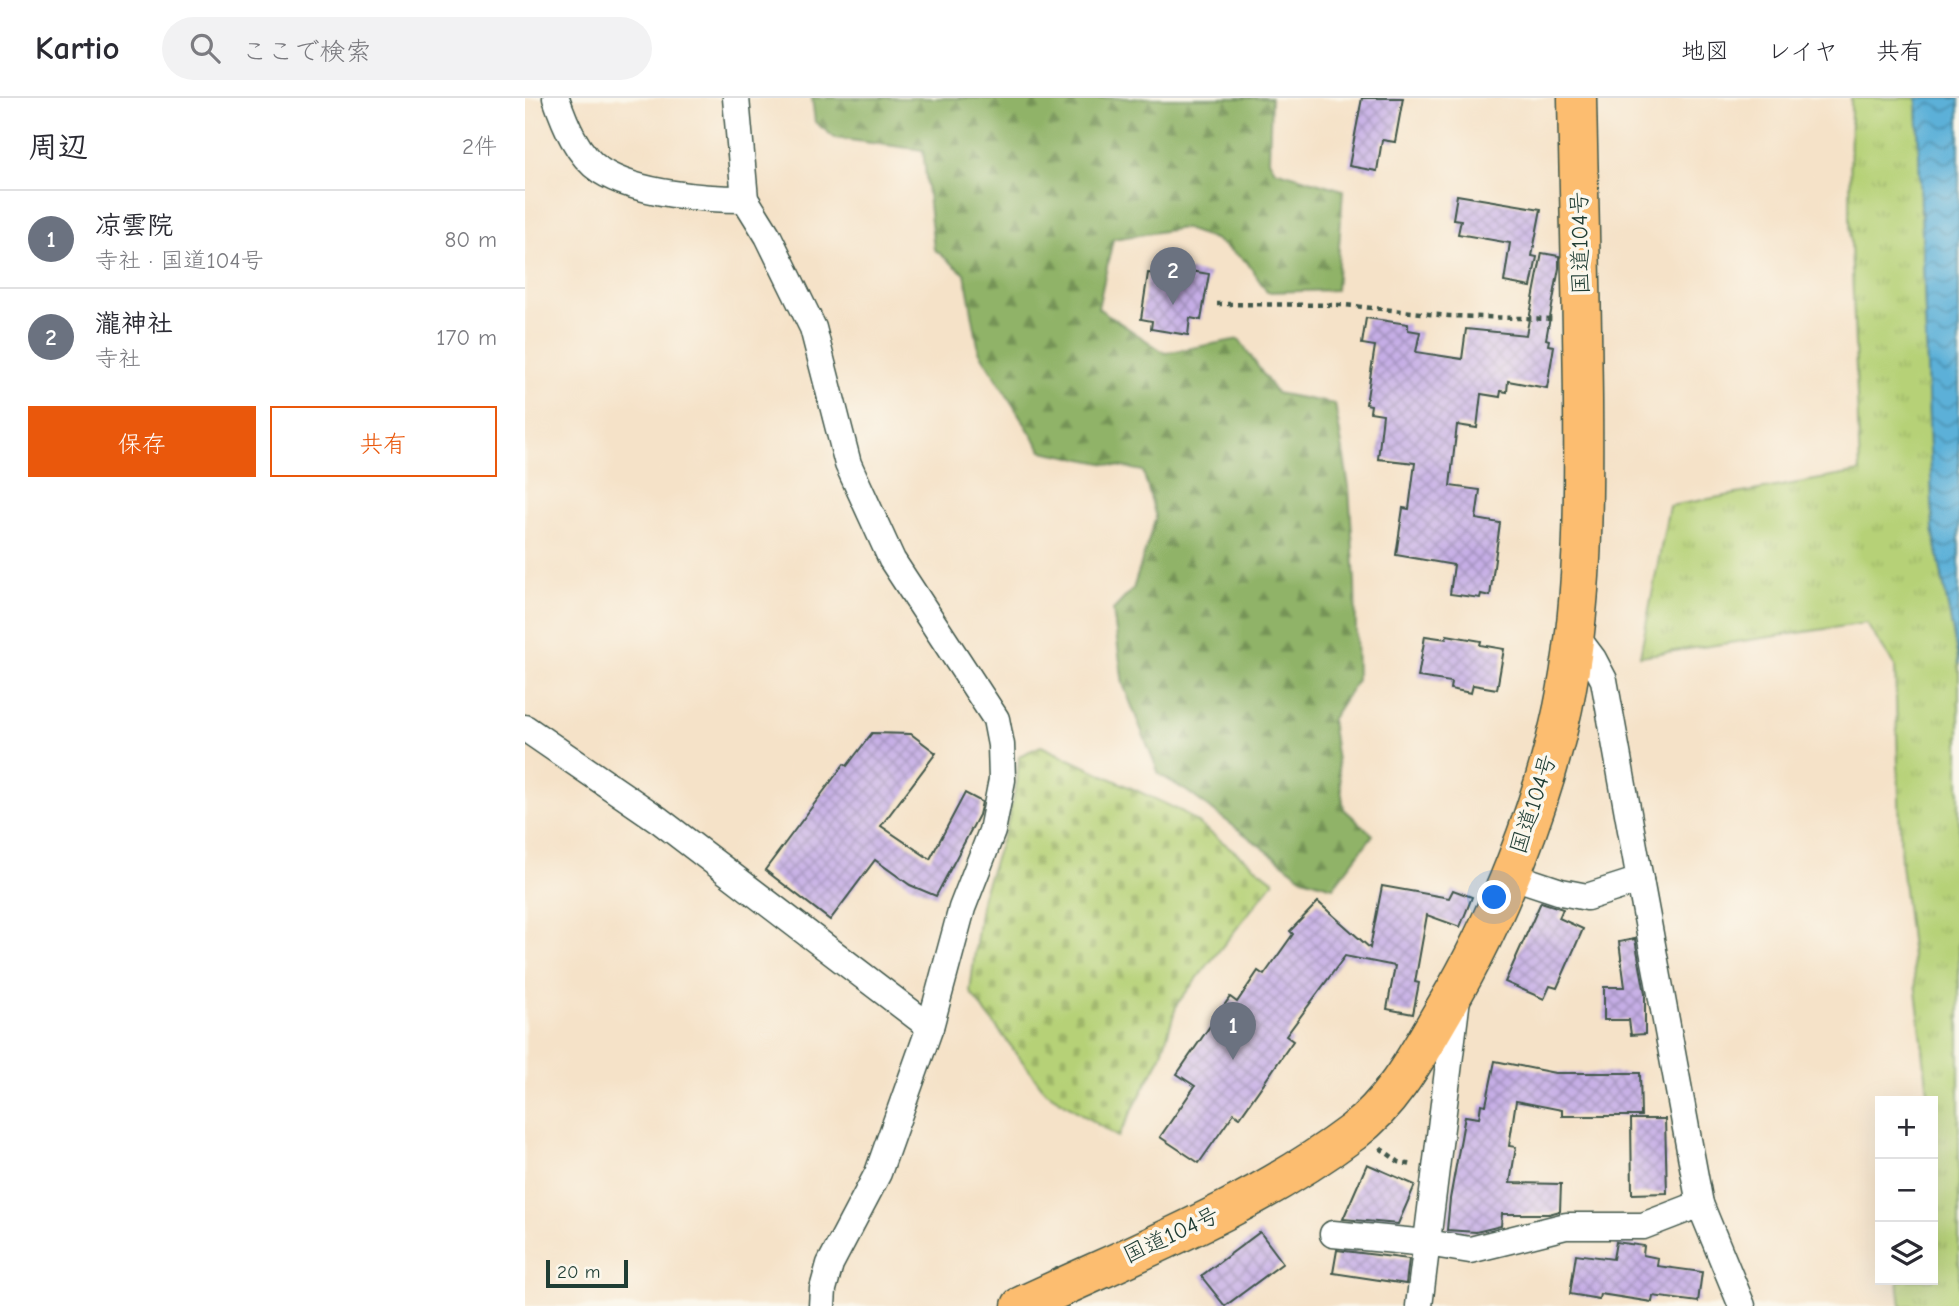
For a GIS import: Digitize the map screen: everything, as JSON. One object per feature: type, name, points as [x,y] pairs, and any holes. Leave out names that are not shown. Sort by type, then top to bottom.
[{"type":"highway","name":"国道104号","points":[[1021,1306],[1258,1194],[1356,1130],[1398,1086],[1458,986],[1491,921],[1538,798],[1563,709],[1580,580],[1583,467],[1577,98]]},
{"type":"street","points":[[556,98],[565,126],[584,154],[601,171],[644,188],[707,199],[745,199]]},
{"type":"street","points":[[736,98],[745,199],[768,236],[813,328],[848,464],[892,560],[996,719],[1001,745],[1002,780],[992,831],[963,908],[930,1027],[878,1173],[830,1264],[823,1289],[822,1306]]},
{"type":"street","points":[[1574,635],[1593,659],[1604,680],[1700,1204],[1742,1306]]},
{"type":"street","points":[[525,728],[659,820],[930,1027]]},
{"type":"street","points":[[1510,875],[1561,892],[1587,897],[1640,880]]},
{"type":"street","points":[[1419,1306],[1458,986]]},
{"type":"street","points":[[1333,1234],[1471,1250],[1566,1226],[1643,1226],[1700,1204]]},
{"type":"path","points":[[1217,304],[1344,304],[1449,316],[1564,319]]},
{"type":"green space","points":[[812,98],[1271,98],[1269,160],[1275,170],[1343,190],[1336,290],[1267,292],[1247,262],[1214,239],[1183,228],[1113,239],[1098,308],[1165,353],[1239,339],[1276,393],[1335,404],[1349,487],[1357,680],[1331,720],[1344,809],[1373,835],[1333,887],[1303,878],[1188,792],[1159,774],[1123,684],[1113,610],[1133,589],[1156,517],[1143,471],[1042,451],[979,351],[965,274],[934,249],[923,150],[835,138],[815,122]]},
{"type":"green space","points":[[1851,98],[1917,98],[1933,529],[1959,664],[1959,1306],[1901,1306],[1899,1285],[1938,1285],[1938,1096],[1928,1096],[1901,864],[1895,666],[1866,623],[1640,656],[1669,506],[1860,472],[1850,218]]},
{"type":"green space","points":[[1041,746],[1183,812],[1274,881],[1177,1004],[1161,1056],[1118,1137],[1045,1091],[970,992],[982,896],[1008,821],[1017,782],[1019,756]]},
{"type":"water","points":[[1917,98],[1959,98],[1959,664],[1933,529]]},
{"type":"building","points":[[1362,98],[1403,98],[1395,142],[1382,140],[1377,171],[1349,166]]},
{"type":"building","points":[[1457,195],[1541,209],[1532,256],[1537,257],[1531,287],[1504,282],[1510,243],[1458,234],[1461,220],[1453,219]]},
{"type":"building","points":[[1542,253],[1559,256],[1546,339],[1549,340],[1548,345],[1554,346],[1547,388],[1508,381],[1507,392],[1501,391],[1500,397],[1481,394],[1477,428],[1457,425],[1450,486],[1480,490],[1476,519],[1500,523],[1490,596],[1481,594],[1480,598],[1450,594],[1454,565],[1396,555],[1403,508],[1409,509],[1415,463],[1378,459],[1383,414],[1370,412],[1371,405],[1366,404],[1375,346],[1362,344],[1366,318],[1408,324],[1408,330],[1420,332],[1416,352],[1462,359],[1466,329],[1526,335]]},
{"type":"building","points":[[1161,266],[1209,274],[1201,320],[1190,318],[1188,335],[1151,329],[1152,321],[1141,319],[1148,273],[1159,274]]},
{"type":"building","points":[[1447,635],[1481,641],[1480,645],[1504,649],[1497,689],[1473,685],[1471,693],[1450,689],[1451,682],[1418,677],[1425,636],[1446,639]]},
{"type":"building","points":[[872,733],[911,734],[936,753],[881,826],[930,859],[965,793],[982,802],[979,815],[936,896],[910,885],[875,860],[830,920],[765,870],[844,764],[847,766]]},
{"type":"building","points":[[1382,886],[1449,898],[1453,890],[1472,897],[1460,927],[1427,915],[1415,982],[1419,983],[1413,1014],[1387,1009],[1395,966],[1345,956],[1286,1036],[1293,1041],[1240,1117],[1234,1113],[1199,1163],[1160,1137],[1195,1086],[1177,1074],[1230,997],[1237,1002],[1258,971],[1264,975],[1293,934],[1290,931],[1318,902],[1370,948]]},
{"type":"building","points":[[1541,902],[1563,909],[1559,918],[1583,929],[1557,988],[1550,986],[1544,999],[1505,982]]},
{"type":"building","points":[[1635,939],[1645,993],[1645,1034],[1631,1035],[1629,1020],[1604,1020],[1604,987],[1625,987],[1619,942]]},
{"type":"building","points":[[1495,1061],[1555,1073],[1640,1073],[1641,1116],[1562,1116],[1562,1110],[1516,1101],[1509,1146],[1516,1147],[1510,1183],[1561,1184],[1560,1211],[1549,1214],[1502,1214],[1501,1226],[1476,1232],[1447,1230],[1465,1116],[1479,1118],[1481,1104],[1486,1105]]},
{"type":"building","points":[[1631,1119],[1665,1119],[1667,1193],[1632,1194]]},
{"type":"building","points":[[1367,1164],[1415,1185],[1398,1224],[1343,1219]]},
{"type":"building","points":[[1260,1232],[1283,1263],[1225,1306],[1201,1276]]},
{"type":"building","points":[[1616,1242],[1644,1246],[1643,1255],[1658,1258],[1657,1266],[1702,1272],[1698,1302],[1653,1296],[1652,1302],[1600,1294],[1599,1299],[1570,1294],[1576,1254],[1613,1259]]},
{"type":"building","points":[[1337,1250],[1409,1259],[1406,1284],[1333,1273]]},
{"type":"place","name":"瀧神社","points":[[1173,305]]},
{"type":"place","name":"凉雲院","points":[[1233,1060]]}]
